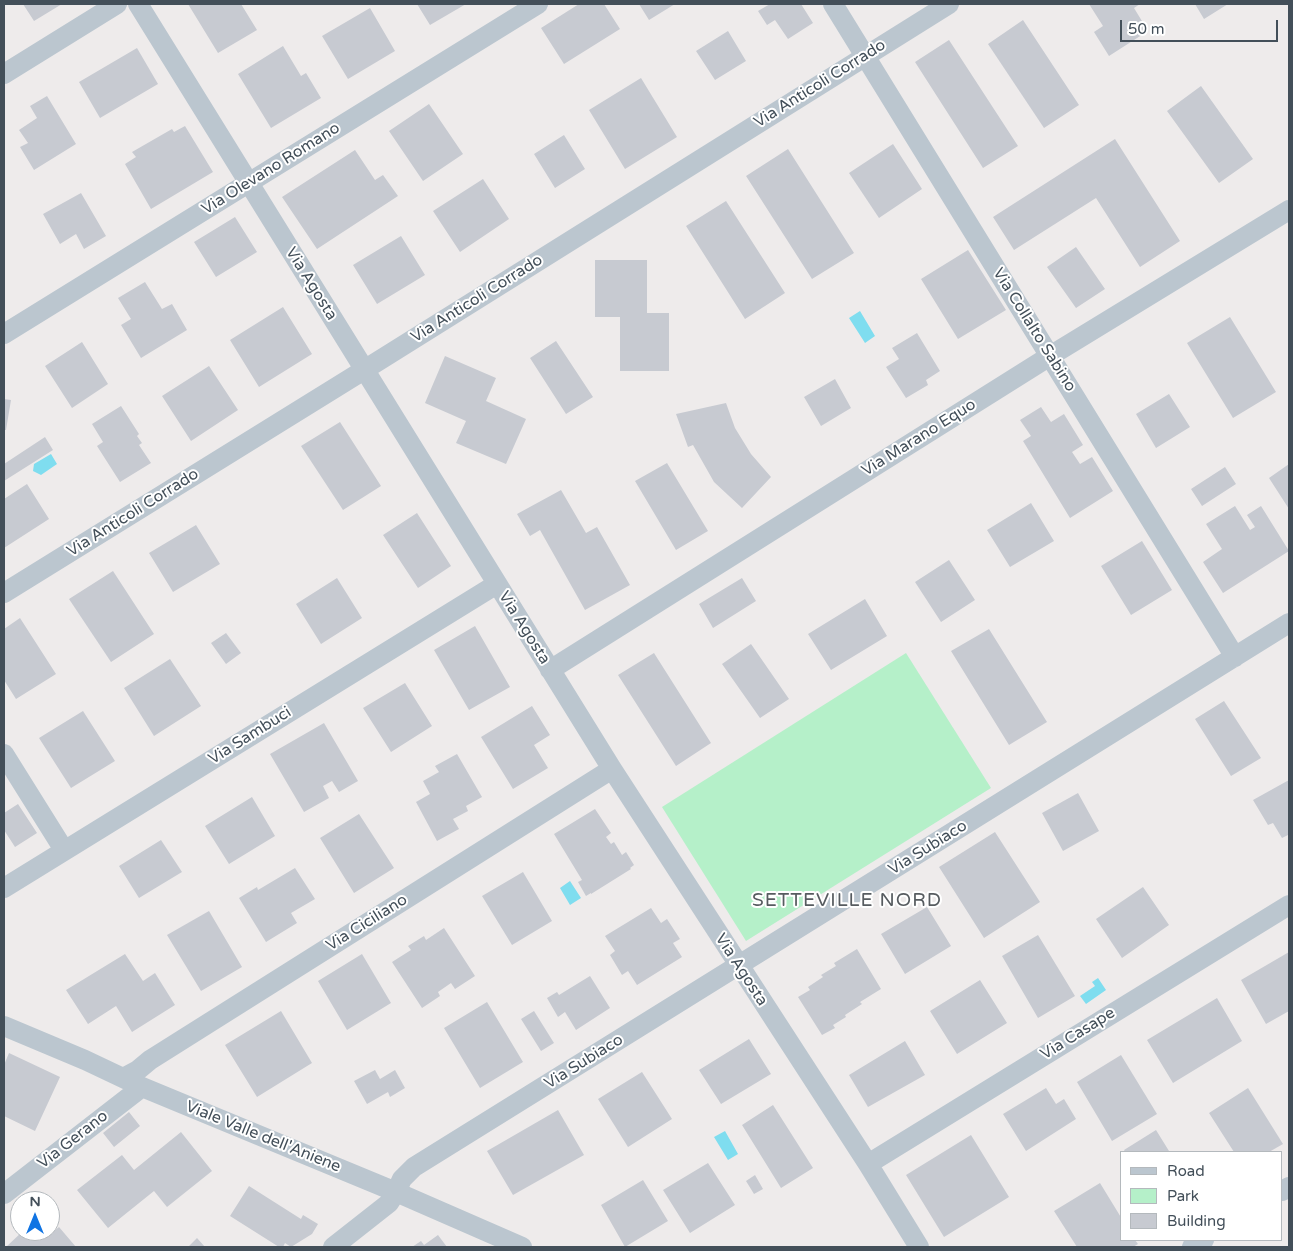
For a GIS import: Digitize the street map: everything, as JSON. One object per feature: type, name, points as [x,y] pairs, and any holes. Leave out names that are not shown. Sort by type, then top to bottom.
[{"type":"street","points":[[4,74],[117,4]]},
{"type":"street","name":"Via Agosta","points":[[138,4],[612,769],[868,1164],[919,1247]]},
{"type":"street","name":"Via Olevano Romano","points":[[4,334],[538,4]]},
{"type":"street","name":"Via Collalto Sabino","points":[[833,4],[1235,657]]},
{"type":"street","name":"Via Anticoli Corrado","points":[[4,593],[949,4]]},
{"type":"street","name":"Via Marano Equo","points":[[550,670],[1050,356],[1289,210]]},
{"type":"street","name":"Via Sambuci","points":[[4,888],[497,584]]},
{"type":"street","name":"Via Subiaco","points":[[334,1247],[389,1202],[402,1179],[414,1167],[1289,624]]},
{"type":"street","points":[[4,754],[64,850]]},
{"type":"street","name":"Via Ciciliano","points":[[123,1078],[612,769]]},
{"type":"street","name":"Via Casape","points":[[868,1164],[1289,905]]},
{"type":"street","name":"Viale Valle dell'Aniene","points":[[4,1026],[142,1087],[396,1192],[522,1247]]},
{"type":"street","name":"Via Gerano","points":[[4,1194],[142,1087]]},
{"type":"green space","points":[[906,653],[991,788],[746,941],[662,807]]},
{"type":"water","points":[[860,311],[875,336],[865,343],[849,318]]},
{"type":"water","points":[[51,454],[57,464],[41,475],[33,471],[34,464]]},
{"type":"water","points":[[570,881],[581,898],[570,905],[560,888]]},
{"type":"water","points":[[1098,978],[1106,990],[1086,1004],[1080,996],[1095,986],[1092,982]]},
{"type":"water","points":[[725,1131],[738,1154],[728,1160],[714,1137]]},
{"type":"building","points":[[23,4],[62,4],[34,21]]},
{"type":"building","points":[[188,4],[241,4],[257,30],[218,53]]},
{"type":"building","points":[[417,4],[466,4],[430,25]]},
{"type":"building","points":[[579,4],[604,4],[620,29],[564,64],[541,28]]},
{"type":"building","points":[[639,4],[675,4],[649,20]]},
{"type":"building","points":[[770,4],[801,4],[813,23],[788,39],[775,20],[767,25],[758,11]]},
{"type":"building","points":[[1089,4],[1140,4],[1134,8],[1148,31],[1109,56],[1094,32],[1103,26]]},
{"type":"building","points":[[1195,4],[1228,4],[1204,19]]},
{"type":"building","points":[[370,8],[395,51],[348,79],[322,36]]},
{"type":"building","points":[[1023,20],[1079,105],[1044,128],[988,44]]},
{"type":"building","points":[[728,31],[746,61],[715,80],[696,51]]},
{"type":"building","points":[[949,40],[1018,146],[983,168],[915,62]]},
{"type":"building","points":[[283,46],[301,76],[306,73],[321,98],[271,128],[238,74]]},
{"type":"building","points":[[137,48],[158,84],[100,118],[79,82]]},
{"type":"building","points":[[641,78],[677,137],[625,169],[589,110]]},
{"type":"building","points":[[1201,86],[1253,159],[1219,183],[1167,111]]},
{"type":"building","points":[[47,96],[76,144],[34,170],[20,147],[28,143],[19,130],[37,118],[30,106]]},
{"type":"building","points":[[429,104],[463,154],[423,181],[389,131]]},
{"type":"building","points":[[185,126],[213,172],[151,209],[125,164],[136,157],[132,152],[172,129],[174,132]]},
{"type":"building","points":[[564,135],[585,169],[555,188],[534,154]]},
{"type":"building","points":[[1115,139],[1180,241],[1140,267],[1096,198],[1014,250],[993,217]]},
{"type":"building","points":[[893,144],[922,189],[879,218],[849,173]]},
{"type":"building","points":[[788,149],[854,253],[812,279],[746,176]]},
{"type":"building","points":[[355,150],[375,180],[383,175],[398,196],[317,249],[282,197]]},
{"type":"building","points":[[483,179],[509,219],[460,252],[433,211]]},
{"type":"building","points":[[81,193],[106,236],[84,249],[76,234],[60,244],[43,214]]},
{"type":"building","points":[[726,201],[785,293],[745,319],[686,226]]},
{"type":"building","points":[[235,217],[257,252],[216,277],[194,242]]},
{"type":"building","points":[[401,236],[425,275],[377,304],[353,265]]},
{"type":"building","points":[[1076,247],[1105,289],[1076,308],[1047,267]]},
{"type":"building","points":[[968,250],[1006,310],[958,339],[921,279]]},
{"type":"building","points":[[595,260],[647,260],[647,313],[669,313],[669,371],[620,371],[620,317],[595,317]]},
{"type":"building","points":[[145,282],[162,309],[172,304],[187,330],[141,358],[121,325],[131,319],[118,298]]},
{"type":"building","points":[[283,307],[312,354],[259,387],[230,340]]},
{"type":"building","points":[[1230,317],[1276,392],[1233,418],[1187,343]]},
{"type":"building","points":[[917,333],[940,371],[926,380],[928,385],[906,398],[886,367],[899,359],[892,348]]},
{"type":"building","points":[[556,341],[593,397],[566,414],[530,358]]},
{"type":"building","points":[[82,342],[108,384],[72,408],[45,366]]},
{"type":"building","points":[[445,356],[496,378],[486,401],[526,419],[506,464],[456,443],[466,421],[425,403]]},
{"type":"building","points":[[209,366],[238,410],[191,441],[162,396]]},
{"type":"building","points":[[835,379],[851,408],[821,426],[804,397]]},
{"type":"building","points":[[1169,394],[1190,427],[1156,448],[1136,414]]},
{"type":"building","points":[[4,399],[11,400],[6,430],[4,430]]},
{"type":"building","points":[[726,403],[735,428],[751,454],[771,477],[742,508],[714,482],[693,445],[688,447],[676,414]]},
{"type":"building","points":[[121,406],[139,434],[137,436],[142,443],[139,445],[151,463],[120,482],[97,446],[103,442],[92,424]]},
{"type":"building","points":[[1041,407],[1051,422],[1064,414],[1083,445],[1072,452],[1080,464],[1092,457],[1113,491],[1070,518],[1023,441],[1031,436],[1020,420]]},
{"type":"building","points":[[340,422],[381,486],[343,510],[301,446]]},
{"type":"building","points":[[45,437],[53,450],[4,481],[4,464]]},
{"type":"building","points":[[667,463],[708,531],[676,550],[635,481]]},
{"type":"building","points":[[1289,464],[1289,509],[1269,478]]},
{"type":"building","points":[[1225,467],[1236,484],[1202,506],[1191,489]]},
{"type":"building","points":[[27,484],[49,519],[4,548],[4,499]]},
{"type":"building","points":[[561,490],[586,533],[597,527],[630,585],[585,610],[540,530],[530,536],[517,514]]},
{"type":"building","points":[[1031,503],[1054,541],[1010,567],[987,530]]},
{"type":"building","points":[[1235,506],[1250,530],[1255,527],[1247,515],[1261,506],[1289,551],[1223,593],[1203,562],[1222,549],[1206,524]]},
{"type":"building","points":[[417,513],[451,566],[418,588],[383,535]]},
{"type":"building","points":[[196,525],[220,564],[173,592],[149,553]]},
{"type":"building","points":[[1142,541],[1172,590],[1131,615],[1101,566]]},
{"type":"building","points":[[949,560],[975,600],[941,622],[915,582]]},
{"type":"building","points":[[113,571],[154,634],[111,662],[69,599]]},
{"type":"building","points":[[337,578],[362,618],[321,644],[296,604]]},
{"type":"building","points":[[742,578],[756,601],[713,628],[699,604]]},
{"type":"building","points":[[865,599],[887,636],[831,670],[808,634]]},
{"type":"building","points":[[20,618],[56,674],[16,699],[4,680],[4,629]]},
{"type":"building","points":[[475,626],[510,687],[469,710],[434,650]]},
{"type":"building","points":[[989,629],[1047,722],[1009,745],[951,651]]},
{"type":"building","points":[[226,633],[241,653],[226,664],[211,643]]},
{"type":"building","points":[[751,644],[789,699],[760,718],[722,664]]},
{"type":"building","points":[[654,653],[711,743],[676,766],[618,675]]},
{"type":"building","points":[[170,659],[201,706],[154,736],[124,688]]},
{"type":"building","points":[[405,683],[432,726],[391,752],[363,708]]},
{"type":"building","points":[[1224,701],[1261,758],[1231,776],[1195,719]]},
{"type":"building","points":[[532,706],[550,735],[534,745],[548,768],[513,789],[481,737]]},
{"type":"building","points":[[83,711],[115,761],[71,788],[39,738]]},
{"type":"building","points":[[324,723],[358,781],[339,792],[332,781],[323,786],[329,798],[304,812],[270,754]]},
{"type":"building","points":[[457,754],[482,797],[466,806],[468,811],[453,819],[459,829],[437,841],[416,802],[430,794],[423,781],[439,772],[435,766]]},
{"type":"building","points":[[1289,780],[1289,838],[1288,835],[1282,838],[1273,823],[1268,825],[1253,800]]},
{"type":"building","points":[[1078,793],[1099,831],[1063,851],[1042,813]]},
{"type":"building","points":[[252,797],[275,836],[229,864],[205,826]]},
{"type":"building","points":[[18,804],[37,833],[15,847],[4,830],[4,813]]},
{"type":"building","points":[[595,809],[611,833],[606,837],[611,844],[614,842],[622,855],[626,852],[634,865],[631,869],[586,896],[578,882],[582,880],[554,834]]},
{"type":"building","points":[[359,814],[394,868],[354,893],[320,838]]},
{"type":"building","points":[[995,832],[1040,902],[984,938],[939,867]]},
{"type":"building","points":[[161,840],[182,872],[139,898],[119,866]]},
{"type":"building","points":[[295,868],[315,899],[291,913],[297,923],[266,942],[239,898],[257,887],[258,890]]},
{"type":"building","points":[[523,872],[552,921],[512,945],[482,896]]},
{"type":"building","points":[[1143,887],[1169,925],[1122,958],[1096,919]]},
{"type":"building","points":[[927,907],[951,946],[905,974],[881,934]]},
{"type":"building","points":[[651,908],[661,923],[667,919],[680,939],[673,943],[682,957],[637,985],[628,971],[622,975],[610,955],[615,951],[605,936]]},
{"type":"building","points":[[209,911],[242,967],[201,991],[167,935]]},
{"type":"building","points":[[444,928],[475,976],[455,989],[451,983],[438,992],[440,996],[422,1008],[392,962],[411,950],[408,946],[424,936],[426,940]]},
{"type":"building","points":[[1038,935],[1075,996],[1038,1018],[1002,956]]},
{"type":"building","points":[[857,949],[881,989],[860,1002],[862,1004],[833,1025],[835,1028],[822,1035],[798,997],[810,990],[808,987],[823,977],[821,975],[836,966],[834,963]]},
{"type":"building","points":[[1289,952],[1289,1011],[1266,1024],[1241,980]]},
{"type":"building","points":[[125,954],[143,981],[155,973],[175,1005],[132,1032],[116,1006],[88,1024],[66,990]]},
{"type":"building","points":[[362,954],[391,1003],[347,1030],[318,981]]},
{"type":"building","points":[[590,976],[610,1008],[576,1030],[565,1012],[558,1017],[547,998],[557,992],[559,995]]},
{"type":"building","points":[[980,980],[1007,1023],[957,1054],[930,1011]]},
{"type":"building","points":[[1217,998],[1242,1041],[1173,1083],[1147,1040]]},
{"type":"building","points":[[487,1002],[523,1062],[480,1088],[444,1028]]},
{"type":"building","points":[[281,1011],[312,1063],[257,1097],[225,1045]]},
{"type":"building","points":[[534,1011],[554,1043],[541,1051],[521,1019]]},
{"type":"building","points":[[749,1039],[771,1074],[721,1104],[699,1070]]},
{"type":"building","points":[[905,1041],[925,1075],[868,1107],[849,1075]]},
{"type":"building","points":[[9,1053],[60,1077],[35,1131],[4,1116],[4,1065]]},
{"type":"building","points":[[1121,1055],[1157,1114],[1112,1141],[1077,1082]]},
{"type":"building","points":[[375,1070],[380,1079],[395,1070],[405,1088],[390,1097],[388,1092],[367,1104],[354,1081]]},
{"type":"building","points":[[642,1072],[672,1119],[628,1147],[598,1099]]},
{"type":"building","points":[[1046,1088],[1056,1104],[1064,1099],[1076,1119],[1026,1151],[1003,1114]]},
{"type":"building","points":[[1248,1088],[1283,1144],[1271,1151],[1233,1151],[1209,1113]]},
{"type":"building","points":[[773,1105],[813,1168],[781,1188],[742,1125]]},
{"type":"building","points":[[558,1110],[584,1155],[513,1195],[487,1151]]},
{"type":"building","points":[[129,1112],[140,1126],[114,1147],[103,1133]]},
{"type":"building","points":[[1156,1130],[1169,1151],[1124,1151]]},
{"type":"building","points":[[181,1132],[212,1171],[167,1207],[154,1191],[108,1228],[77,1190],[122,1155],[134,1170]]},
{"type":"building","points":[[971,1135],[1009,1197],[944,1237],[906,1175]]},
{"type":"building","points":[[708,1163],[735,1205],[690,1233],[663,1190]]},
{"type":"building","points":[[755,1175],[763,1189],[754,1194],[746,1181]]},
{"type":"building","points":[[643,1180],[668,1221],[625,1247],[601,1205]]},
{"type":"building","points":[[1100,1183],[1120,1216],[1120,1241],[1136,1241],[1138,1244],[1133,1247],[1077,1247],[1054,1211]]},
{"type":"building","points":[[249,1186],[301,1219],[303,1215],[318,1224],[312,1234],[291,1247],[285,1243],[283,1247],[279,1247],[230,1216]]},
{"type":"building","points":[[60,1228],[76,1247],[6,1247],[12,1241],[60,1241]]},
{"type":"building","points":[[438,1235],[447,1247],[412,1247],[421,1241],[424,1245]]},
{"type":"building","points":[[197,1238],[205,1247],[188,1247]]},
{"type":"district","name":"SETTEVILLE NORD","points":[[847,901]]}]
